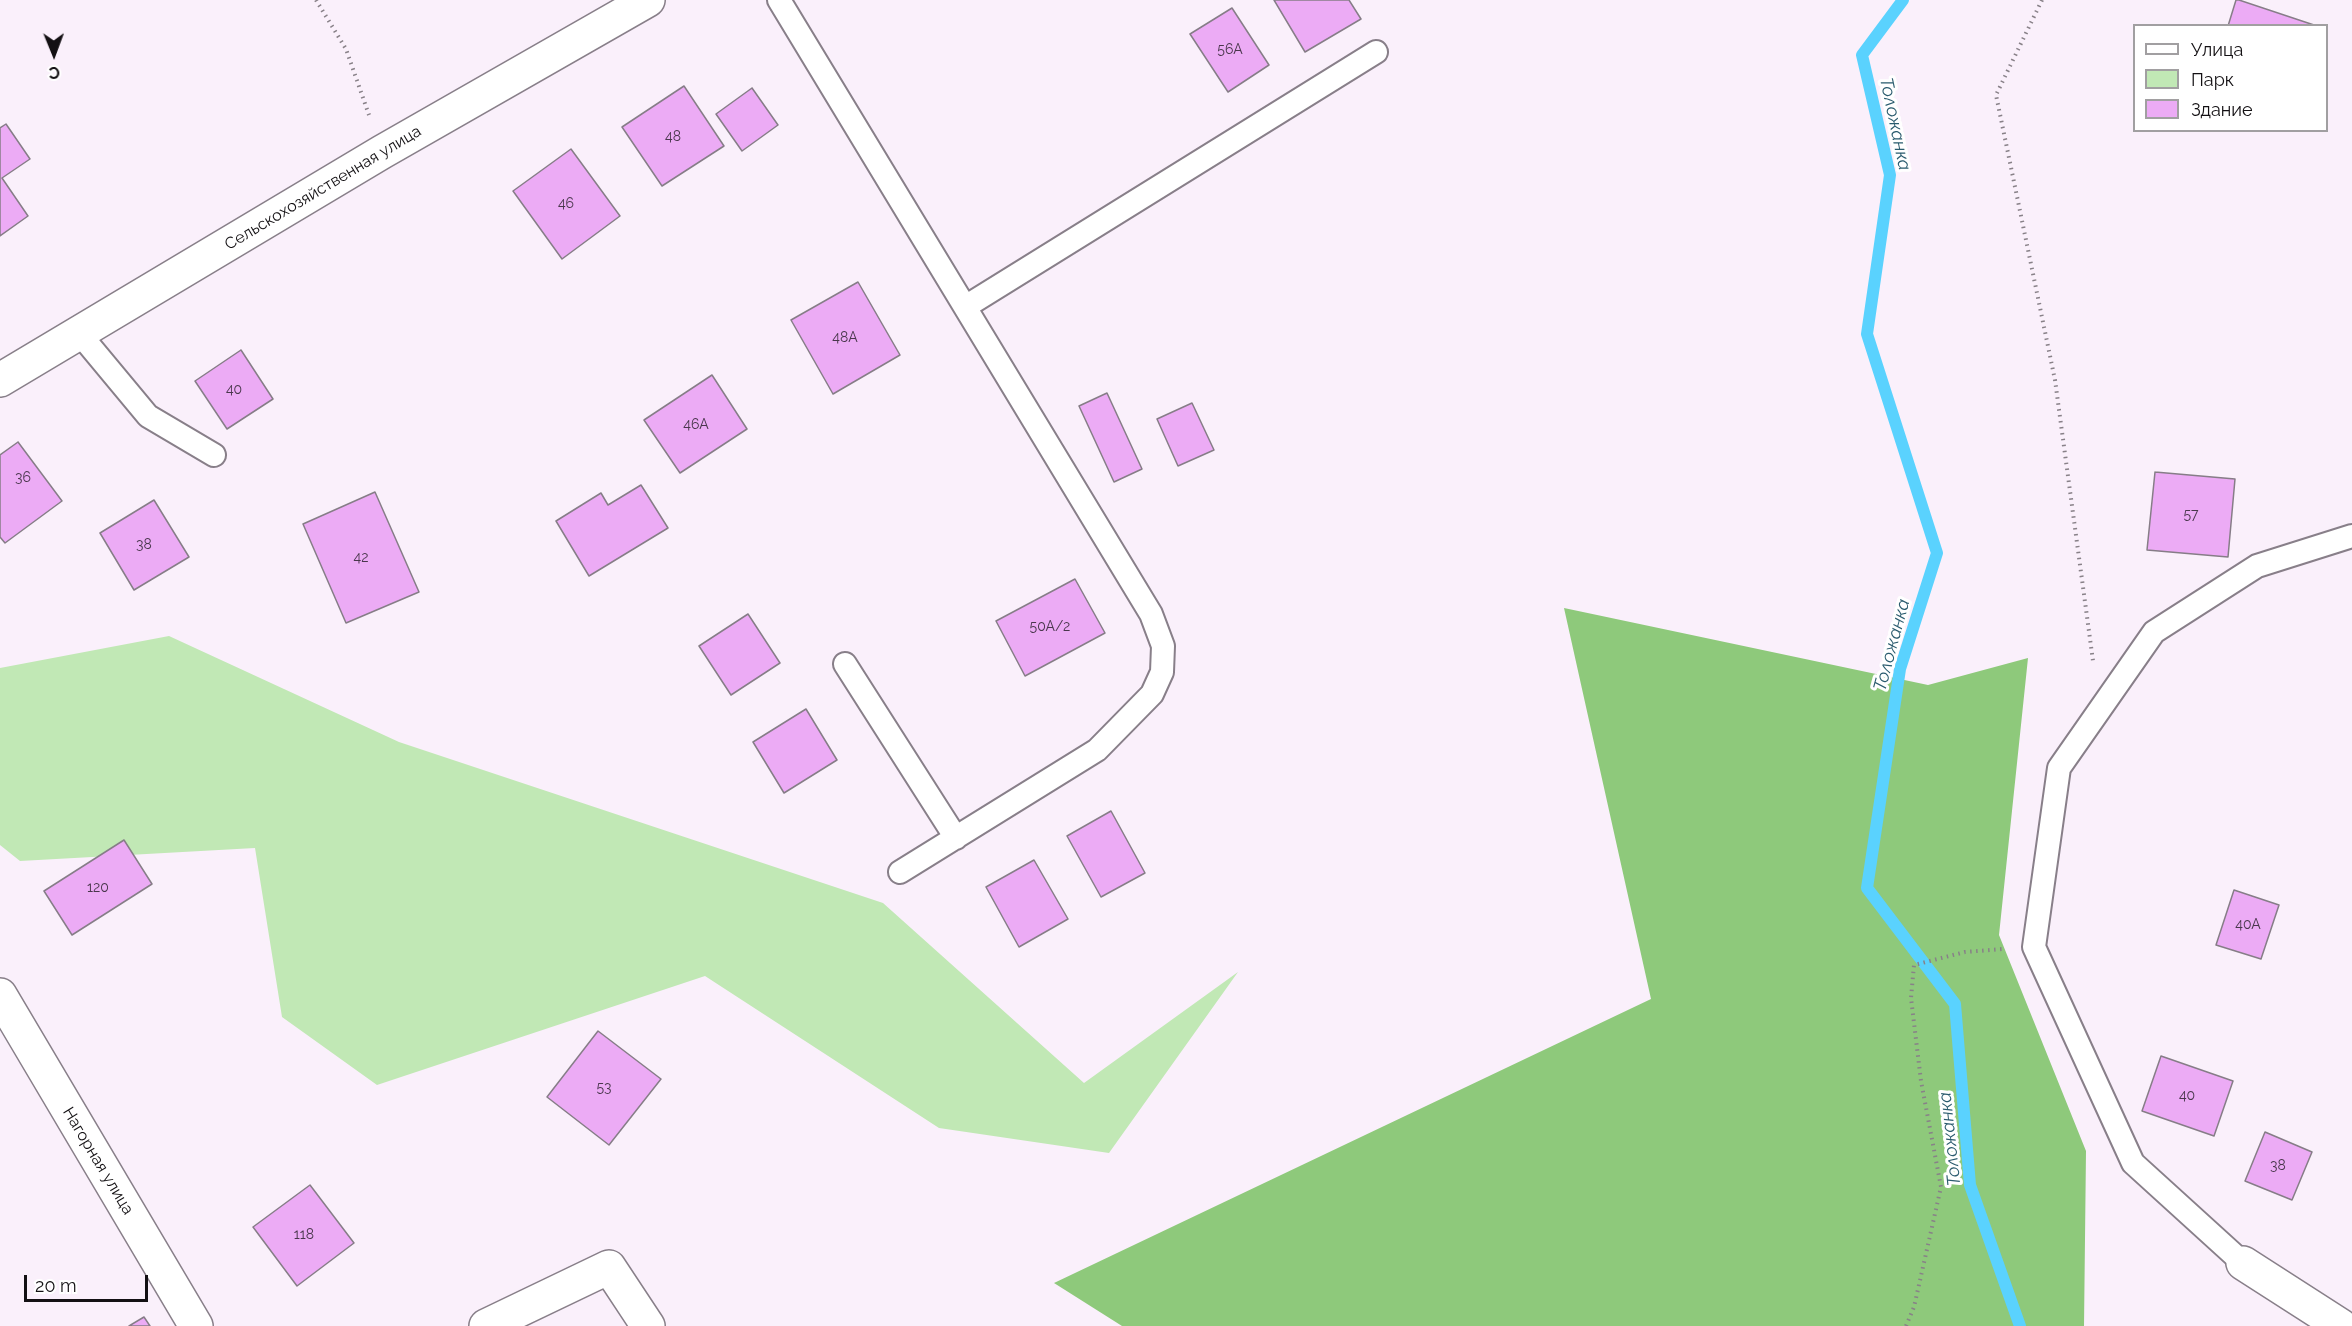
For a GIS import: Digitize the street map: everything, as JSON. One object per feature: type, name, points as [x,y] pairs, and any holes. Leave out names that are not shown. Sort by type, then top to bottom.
[{"type":"street","name":"Сельскохозяйственная улица","points":[[0,380],[382,152],[648,0]]},
{"type":"street","name":"Нагорная улица","points":[[0,995],[196,1326]]},
{"type":"street","points":[[2243,1263],[2341,1326]]},
{"type":"street","points":[[486,1326],[609,1267],[648,1326]]},
{"type":"lane","points":[[779,0],[1151,614],[1163,646],[1162,672],[1152,694],[1097,750],[900,872]]},
{"type":"lane","points":[[965,307],[1376,52]]},
{"type":"lane","points":[[80,333],[148,416],[214,455]]},
{"type":"lane","points":[[2243,1263],[2133,1163],[2034,947],[2059,768],[2154,632],[2257,566],[2352,537]]},
{"type":"lane","points":[[845,664],[956,837]]},
{"type":"path","points":[[316,0],[346,50],[382,152]]},
{"type":"path","points":[[2042,0],[1996,95],[2055,380],[2099,711]]},
{"type":"path","points":[[1906,1326],[1914,1307],[1941,1187],[1921,1081],[1911,998],[1914,965],[1965,952]]},
{"type":"green space","points":[[1564,608],[1928,685],[2028,658],[1999,935],[2086,1151],[2084,1326],[1122,1326],[1054,1283],[1651,999]]},
{"type":"green space","points":[[169,636],[399,742],[883,903],[1084,1083],[1238,972],[1109,1153],[939,1128],[705,976],[377,1085],[282,1017],[255,848],[20,861],[0,845],[0,668]]},
{"type":"building","points":[[1274,0],[1349,0],[1361,19],[1305,52]]},
{"type":"building","points":[[2236,0],[2239,0],[2311,24],[2229,24]]},
{"type":"building","points":[[1232,8],[1269,65],[1228,92],[1190,34]]},
{"type":"building","points":[[684,86],[724,146],[662,186],[622,127]]},
{"type":"building","points":[[752,88],[778,125],[742,151],[716,114]]},
{"type":"building","points":[[6,124],[30,159],[2,178],[28,216],[0,236],[0,128]]},
{"type":"building","points":[[571,149],[620,216],[562,259],[513,191]]},
{"type":"building","points":[[858,282],[900,355],[833,394],[791,320]]},
{"type":"building","points":[[241,350],[273,399],[227,429],[195,381]]},
{"type":"building","points":[[712,375],[747,429],[680,473],[644,420]]},
{"type":"building","points":[[1107,393],[1142,469],[1114,482],[1079,406]]},
{"type":"building","points":[[1192,403],[1214,450],[1178,466],[1157,419]]},
{"type":"building","points":[[18,442],[62,501],[5,543],[0,537],[0,455]]},
{"type":"building","points":[[2155,472],[2235,479],[2228,557],[2147,550]]},
{"type":"building","points":[[641,485],[668,528],[589,576],[556,521],[601,493],[608,505]]},
{"type":"building","points":[[375,492],[419,592],[346,623],[303,524]]},
{"type":"building","points":[[154,500],[189,557],[134,590],[100,533]]},
{"type":"building","points":[[1075,579],[1105,633],[1025,676],[996,621]]},
{"type":"building","points":[[748,614],[780,663],[731,695],[699,646]]},
{"type":"building","points":[[806,709],[837,760],[784,793],[753,742]]},
{"type":"building","points":[[1111,811],[1145,873],[1101,897],[1067,836]]},
{"type":"building","points":[[124,840],[152,884],[72,935],[44,891]]},
{"type":"building","points":[[1034,860],[1068,919],[1019,947],[986,887]]},
{"type":"building","points":[[2234,890],[2279,905],[2261,959],[2216,945]]},
{"type":"building","points":[[598,1031],[661,1079],[609,1145],[547,1097]]},
{"type":"building","points":[[2161,1056],[2233,1081],[2214,1136],[2142,1111]]},
{"type":"building","points":[[2265,1132],[2312,1152],[2292,1200],[2245,1181]]},
{"type":"building","points":[[310,1185],[354,1243],[297,1286],[253,1227]]},
{"type":"building","points":[[144,1317],[150,1326],[129,1326]]},
{"type":"waterway","name":"Толожанка","points":[[1903,0],[1862,55],[1890,175],[1867,334],[1937,553],[1900,669],[1867,888],[1955,1004],[1970,1185],[2020,1326]]}]
